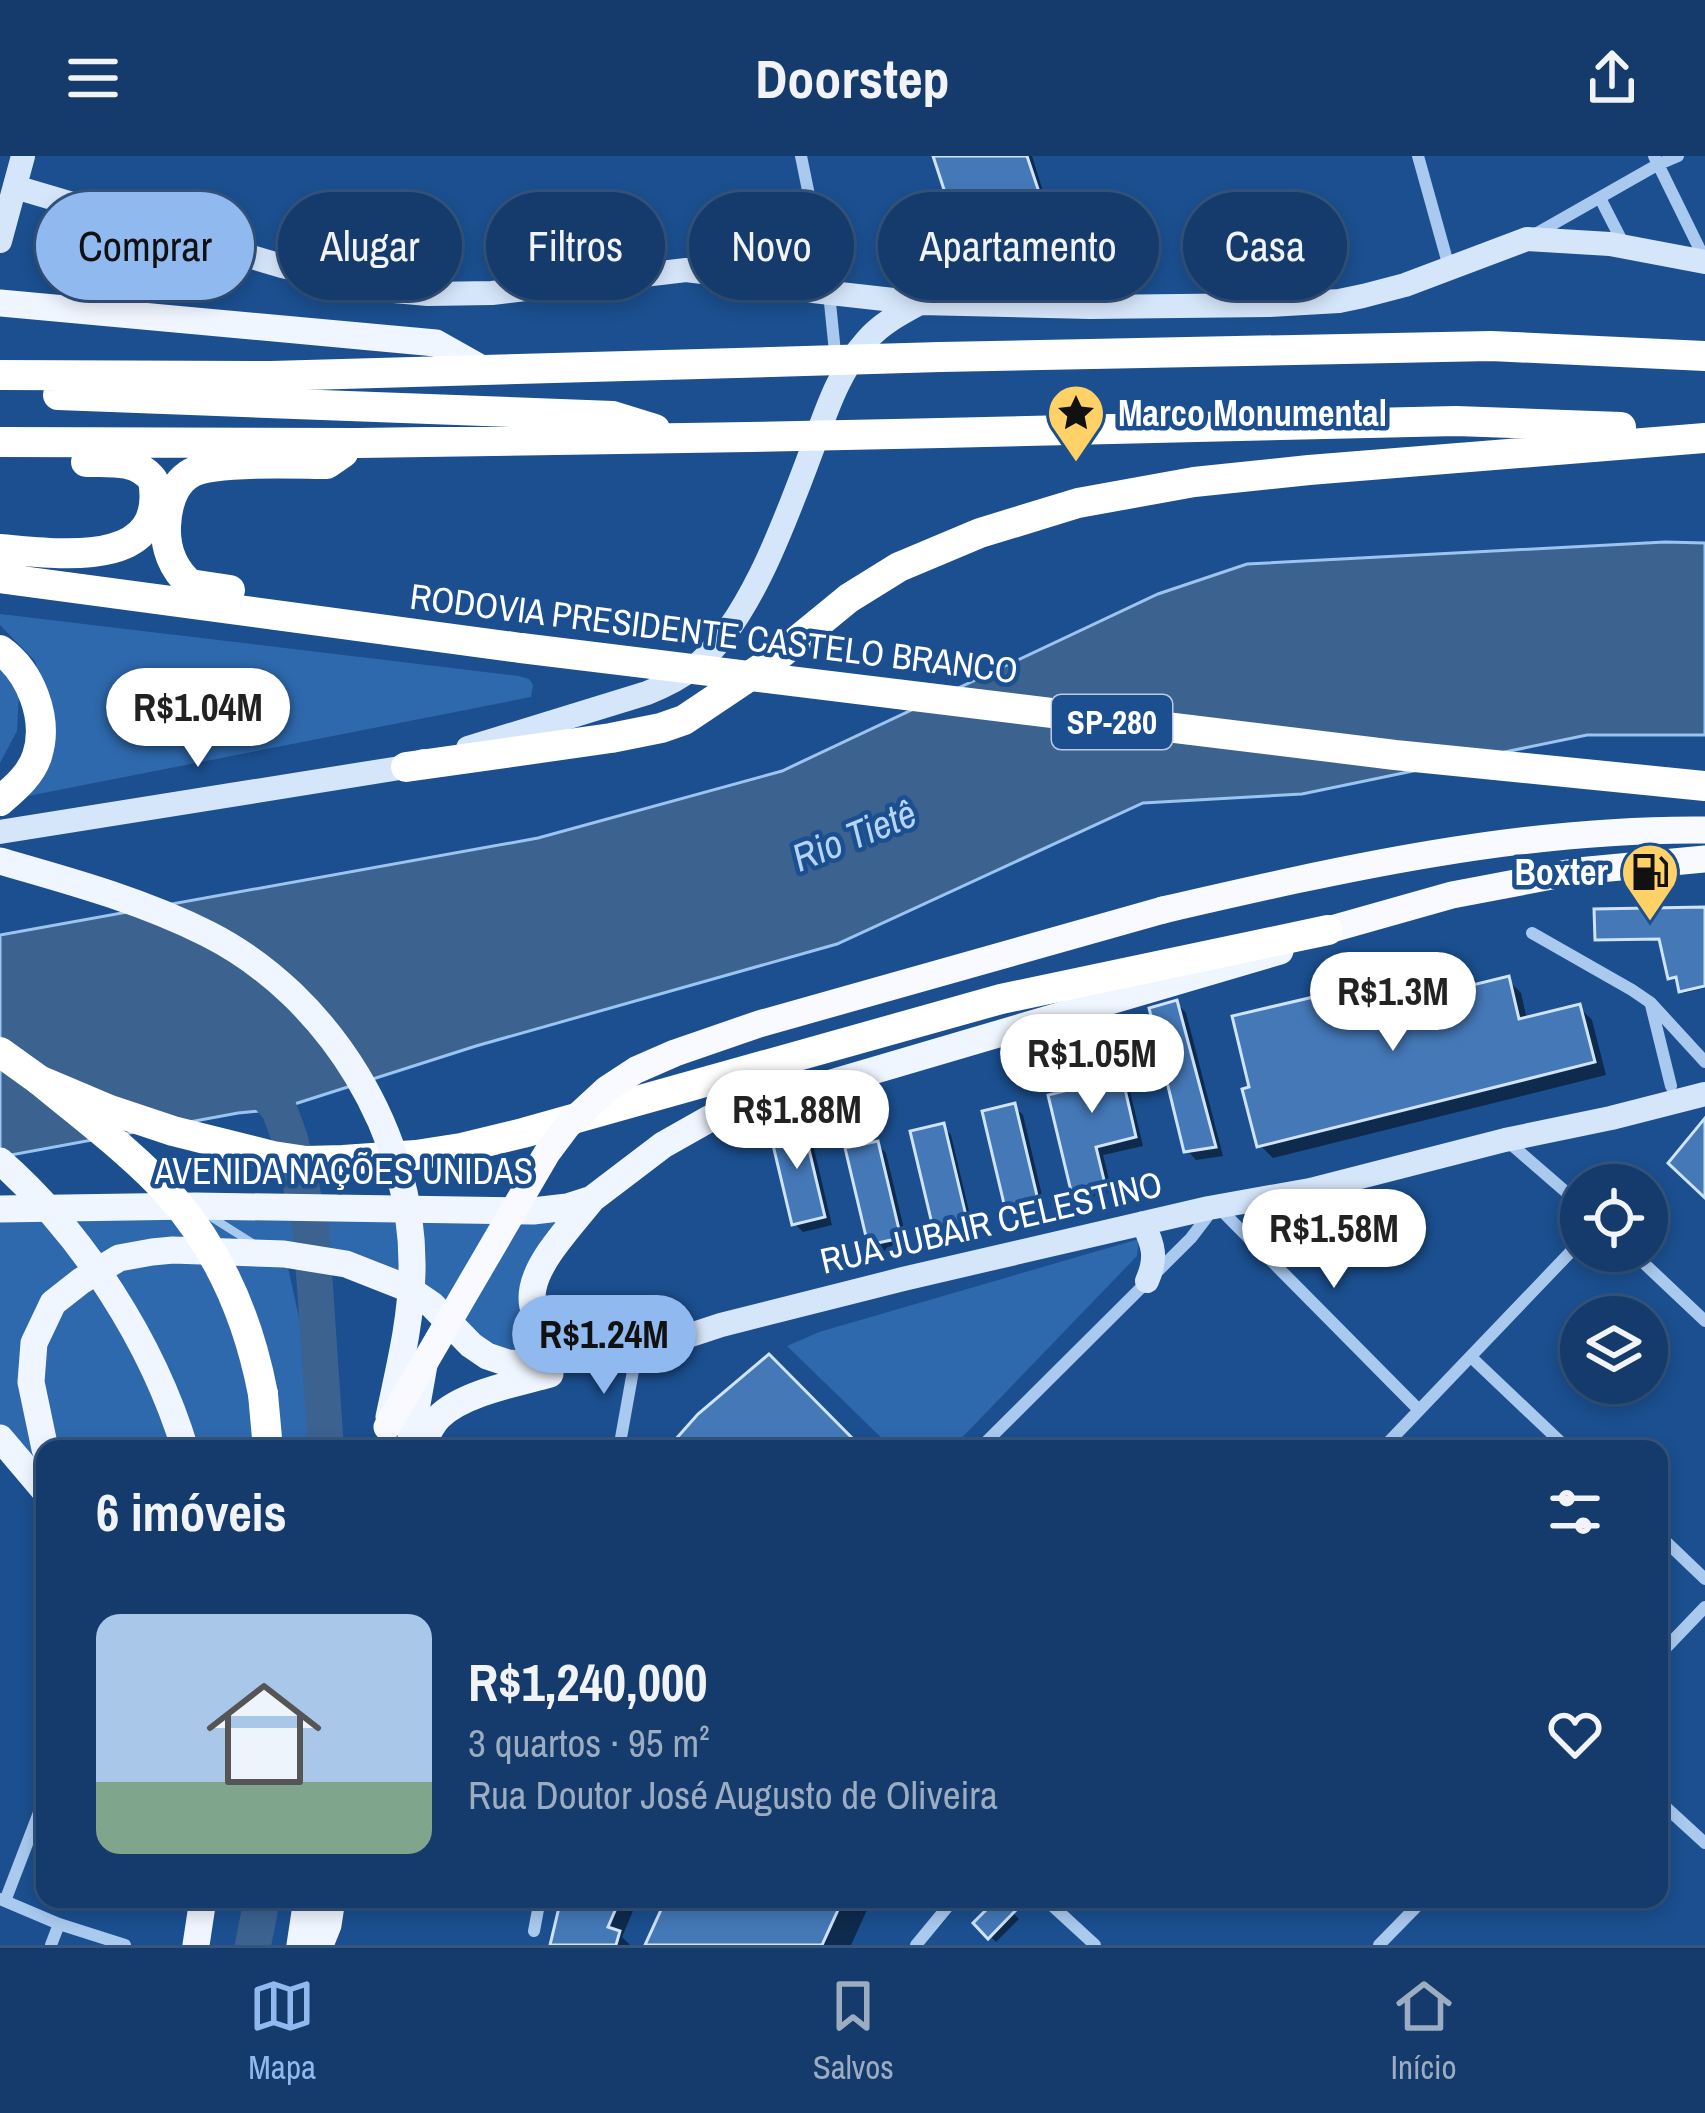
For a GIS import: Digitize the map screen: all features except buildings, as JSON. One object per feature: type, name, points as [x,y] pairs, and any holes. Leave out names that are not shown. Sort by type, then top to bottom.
[{"type":"highway","points":[[0,375],[248,376],[1491,346],[1705,356]]},
{"type":"highway","points":[[0,393],[613,416],[684,439]]},
{"type":"highway","points":[[0,442],[684,439],[1456,421],[1607,426],[1705,436]]},
{"type":"highway","points":[[406,767],[611,738],[684,720],[772,661],[849,598],[899,567],[1057,508],[1217,480],[1705,436]]},
{"type":"highway","points":[[315,622],[278,596],[190,584],[175,567],[166,541],[168,508],[184,477],[207,466],[327,464],[358,443]]},
{"type":"highway","points":[[0,460],[132,465],[148,473],[155,491],[145,527],[121,547],[82,554],[0,549]]},
{"type":"highway","name":"RODOVIA PRESIDENTE CASTELO BRANCO","points":[[0,578],[315,622],[1325,747],[1705,786]]},
{"type":"highway","points":[[0,650],[22,674],[35,698],[41,730],[37,759],[0,801]]},
{"type":"highway","points":[[385,1438],[547,1153],[568,1125],[636,1070],[759,1024],[1163,910],[1298,878],[1555,838],[1705,830]]},
{"type":"highway","name":"AVENIDA NAÇÕES UNIDAS","points":[[1328,930],[1452,895],[1578,871],[1705,859]]},
{"type":"highway","points":[[39,1080],[110,1111],[273,1156],[306,1161],[416,1155],[461,1148],[1001,999],[1328,930]]},
{"type":"highway","points":[[0,1052],[168,1192],[202,1235],[245,1322],[263,1394],[267,1440]]},
{"type":"main road","points":[[0,241],[23,156]]},
{"type":"main road","points":[[15,187],[282,266],[394,291],[493,293],[689,270]]},
{"type":"main road","points":[[854,296],[920,303],[1090,307],[1305,304],[1405,285],[1527,239],[1624,246],[1705,261]]},
{"type":"main road","points":[[0,303],[436,343],[484,370]]},
{"type":"main road","points":[[0,832],[406,767],[669,684],[700,662],[741,609],[787,516],[838,384],[865,343],[881,326],[920,303]]},
{"type":"main road","points":[[0,861],[131,902],[209,935],[262,968],[299,1001],[350,1065],[388,1138],[410,1226],[408,1331],[385,1438]]},
{"type":"main road","name":"AVENIDA NAÇÕES UNIDAS","points":[[0,1209],[271,1206],[533,1211],[567,1207],[592,1199],[663,1145],[710,1119],[1239,965],[1328,930]]},
{"type":"main road","name":"RUA JUBAIR CELESTINO","points":[[1505,1140],[1537,1121],[1705,1077]]},
{"type":"main road","name":"RUA JUBAIR CELESTINO","points":[[636,1353],[812,1301],[1213,1207],[1310,1190],[1705,1094]]},
{"type":"main road","points":[[0,1161],[66,1229],[101,1278],[155,1373],[181,1440]]},
{"type":"main road","points":[[583,1354],[549,1333],[536,1314],[531,1294],[534,1277],[548,1255],[592,1199]]},
{"type":"main road","points":[[1142,1223],[1155,1261],[1147,1281]]},
{"type":"main road","points":[[43,1440],[31,1382],[34,1343],[53,1303],[119,1258],[173,1250],[276,1253],[346,1264],[407,1288],[432,1305],[471,1345],[508,1363],[536,1365],[619,1347],[636,1353]]},
{"type":"main road","points":[[414,1440],[432,1305]]},
{"type":"main road","points":[[425,1440],[435,1420],[459,1403],[515,1383],[636,1353]]},
{"type":"main road","points":[[0,1438],[36,1480]]},
{"type":"main road","points":[[196,1945],[202,1908]]},
{"type":"main road","points":[[300,1945],[306,1908]]},
{"type":"main road","points":[[320,1945],[331,1908]]},
{"type":"street","points":[[802,156],[809,192]]},
{"type":"street","points":[[1418,156],[1450,267]]},
{"type":"street","points":[[1527,239],[1656,160],[1678,156]]},
{"type":"street","points":[[1656,160],[1705,261]]},
{"type":"street","points":[[1600,198],[1624,246]]},
{"type":"street","points":[[830,300],[838,384]]},
{"type":"street","points":[[1532,934],[1614,978],[1651,1004],[1705,1062]]},
{"type":"street","points":[[1651,1004],[1671,1087]]},
{"type":"street","points":[[1505,1140],[1560,1187]]},
{"type":"street","points":[[988,1440],[1191,1238],[1213,1207],[1418,1409]]},
{"type":"street","points":[[1390,1440],[1560,1263]]},
{"type":"street","points":[[1653,1272],[1705,1322]]},
{"type":"street","points":[[621,1440],[636,1353]]},
{"type":"street","points":[[1471,1358],[1558,1440]]},
{"type":"street","points":[[1668,1544],[1705,1579]]},
{"type":"street","points":[[1668,1646],[1705,1607]]},
{"type":"street","points":[[1668,1809],[1705,1843]]},
{"type":"street","points":[[36,1819],[2,1900],[124,1945]]},
{"type":"street","points":[[534,1931],[538,1908]]},
{"type":"street","points":[[916,1945],[947,1908]]},
{"type":"street","points":[[1055,1908],[1095,1945]]},
{"type":"street","points":[[1379,1945],[1415,1908]]},
{"type":"street","points":[[51,1945],[59,1924]]},
{"type":"lane","points":[[195,1206],[276,1253]]},
{"type":"shaded area","points":[[0,614],[519,676],[533,685],[531,697],[23,797],[50,716],[35,661],[0,625]]},
{"type":"shaded area","points":[[0,660],[19,694],[17,731],[0,763]]},
{"type":"shaded area","points":[[567,1207],[534,1277],[560,1344],[508,1363],[432,1305],[285,1254],[314,1386],[314,1440],[36,1440],[36,1468],[0,1436],[0,1209]]},
{"type":"shaded area","points":[[1139,1239],[1137,1256],[960,1440],[884,1440],[787,1346],[819,1332]]},
{"type":"water","name":"Rio Tietê","points":[[1705,543],[1705,735],[1587,735],[1302,794],[1143,803],[837,944],[476,1046],[279,1109],[0,1157],[0,935],[538,838],[782,771],[1158,594],[1247,564]]},
{"type":"waterway","points":[[248,1073],[279,1109],[311,1229],[325,1440]]},
{"type":"waterway","points":[[253,1945],[260,1908]]},
{"type":"place","name":"Marco Monumental","points":[[1076,464]]},
{"type":"place","name":"Boxter","points":[[1650,923]]}]
